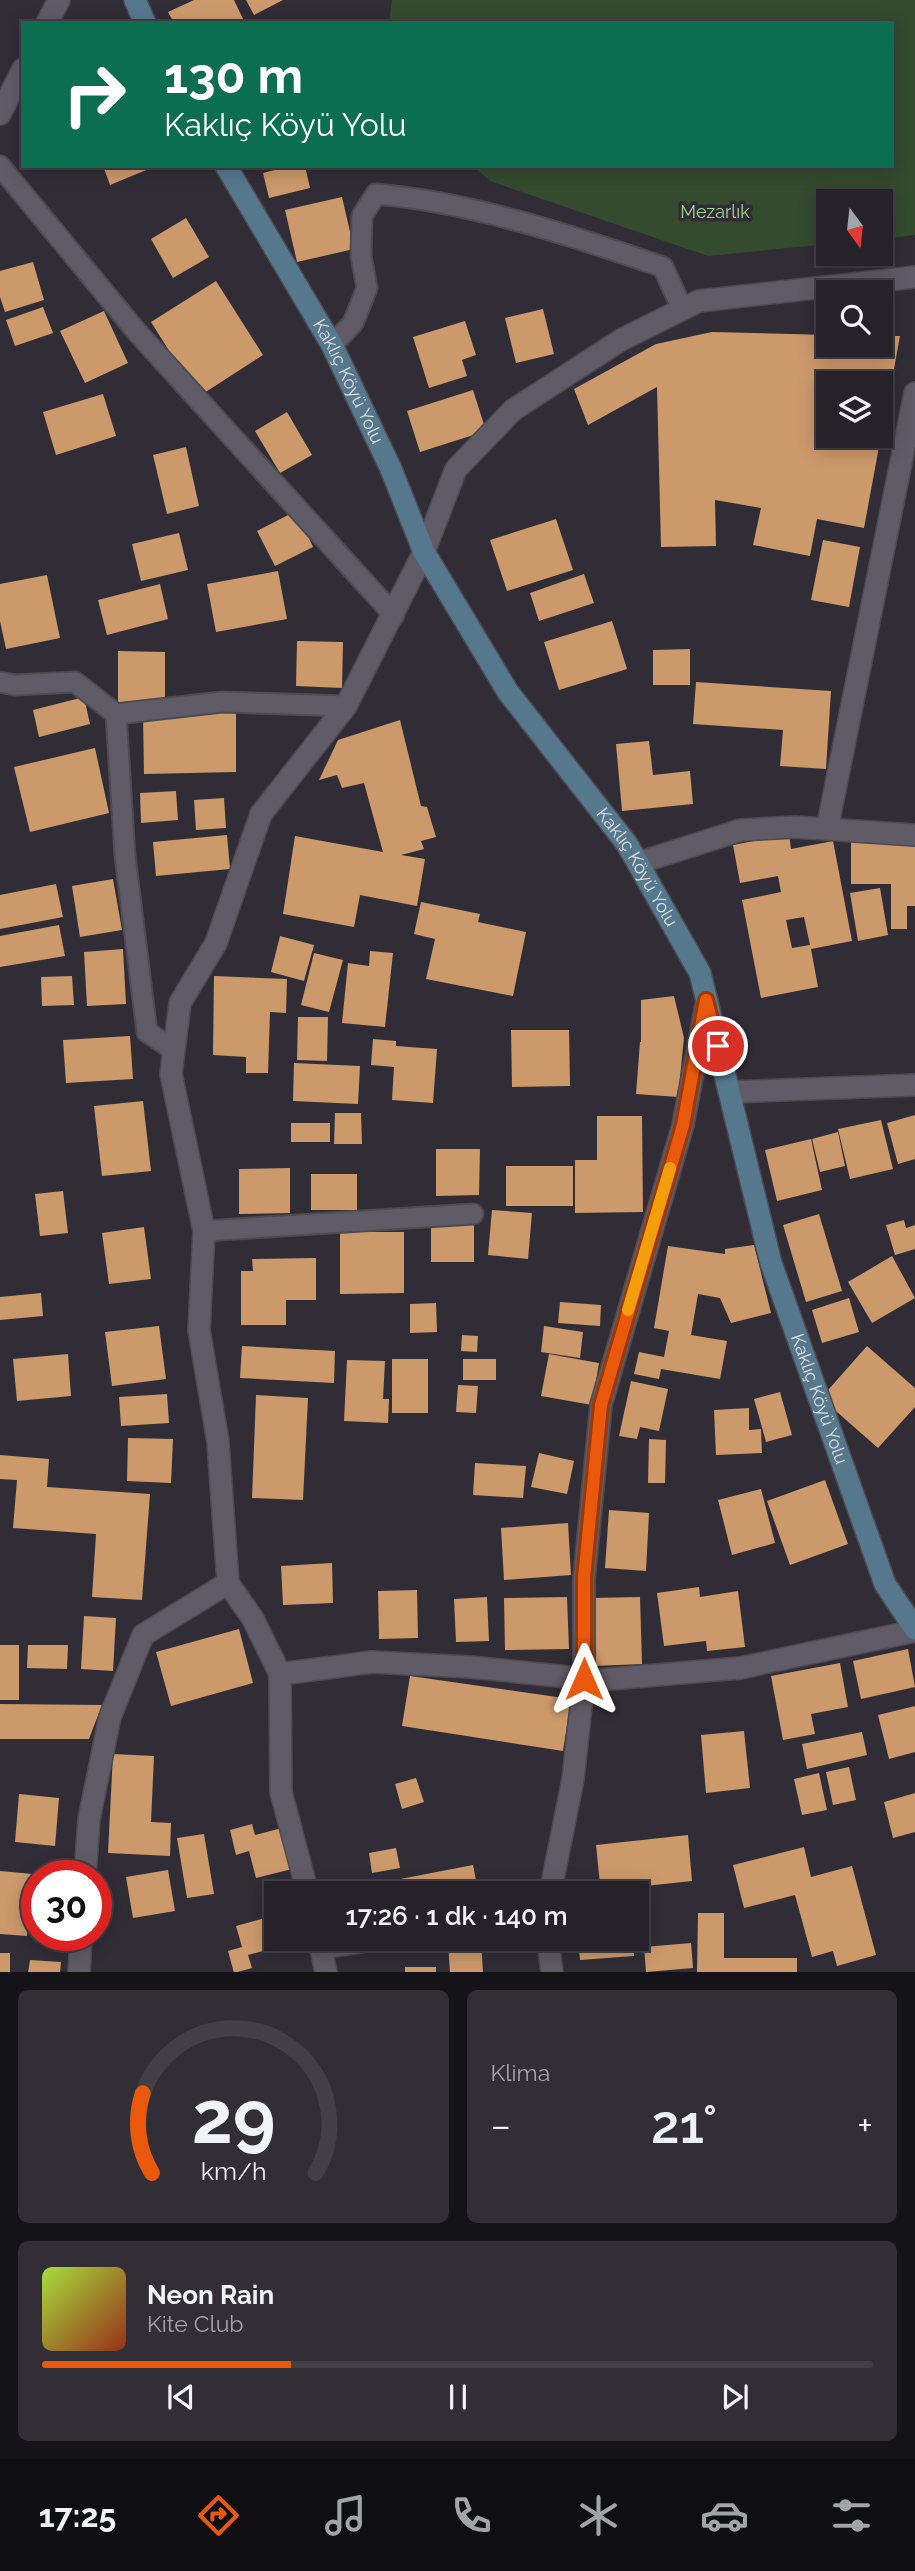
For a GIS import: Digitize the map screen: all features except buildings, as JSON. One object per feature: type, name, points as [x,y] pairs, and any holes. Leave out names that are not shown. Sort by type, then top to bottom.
[{"type":"street","points":[[48,21],[59,0]]},
{"type":"street","points":[[135,0],[144,21]]},
{"type":"street","points":[[0,114],[21,73]]},
{"type":"street","name":"Kaklıç Köyü Yolu","points":[[227,168],[332,345],[391,468],[424,552],[508,692],[627,844],[700,974],[771,1263],[884,1584],[915,1630]]},
{"type":"street","points":[[305,1881],[281,1792],[280,1674],[253,1619],[228,1583],[218,1442],[199,1329],[204,1231],[171,1074],[180,1003],[216,943],[261,814],[346,706],[424,552],[456,469],[513,410],[621,340],[699,301],[915,277]]},
{"type":"street","points":[[827,829],[915,394]]},
{"type":"street","points":[[638,863],[741,830],[795,827],[915,835]]},
{"type":"street","points":[[553,1881],[573,1779],[584,1679],[584,1578],[601,1405],[683,1125],[706,1000]]},
{"type":"street","points":[[730,1092],[915,1086]]},
{"type":"street","points":[[86,1860],[89,1819],[110,1717],[143,1635],[228,1583]]},
{"type":"street","points":[[280,1674],[372,1662],[470,1667],[598,1680],[740,1668],[915,1630]]},
{"type":"street","points":[[79,1972],[80,1951]]},
{"type":"street","points":[[322,1951],[326,1972]]},
{"type":"street","points":[[549,1951],[552,1972]]},
{"type":"lane","points":[[0,166],[136,331],[394,615]]},
{"type":"lane","points":[[332,345],[353,323],[366,288],[361,256],[362,216],[376,194],[435,201],[586,240],[663,267],[682,309]]},
{"type":"lane","points":[[0,682],[15,685],[75,682],[117,714],[222,702],[346,706]]},
{"type":"lane","points":[[117,714],[125,856],[147,1032],[174,1050]]},
{"type":"lane","points":[[204,1231],[473,1213]]},
{"type":"green space","name":"Mezarlık","points":[[392,0],[915,0],[915,235],[893,238],[893,189],[816,189],[816,245],[708,256],[490,181],[475,168],[894,168],[894,21],[389,21]]},
{"type":"slow traffic","points":[[628,1310],[670,1168]]},
{"type":"route","points":[[584,1679],[584,1578],[601,1405],[683,1125],[706,1000],[718,1046]]}]
